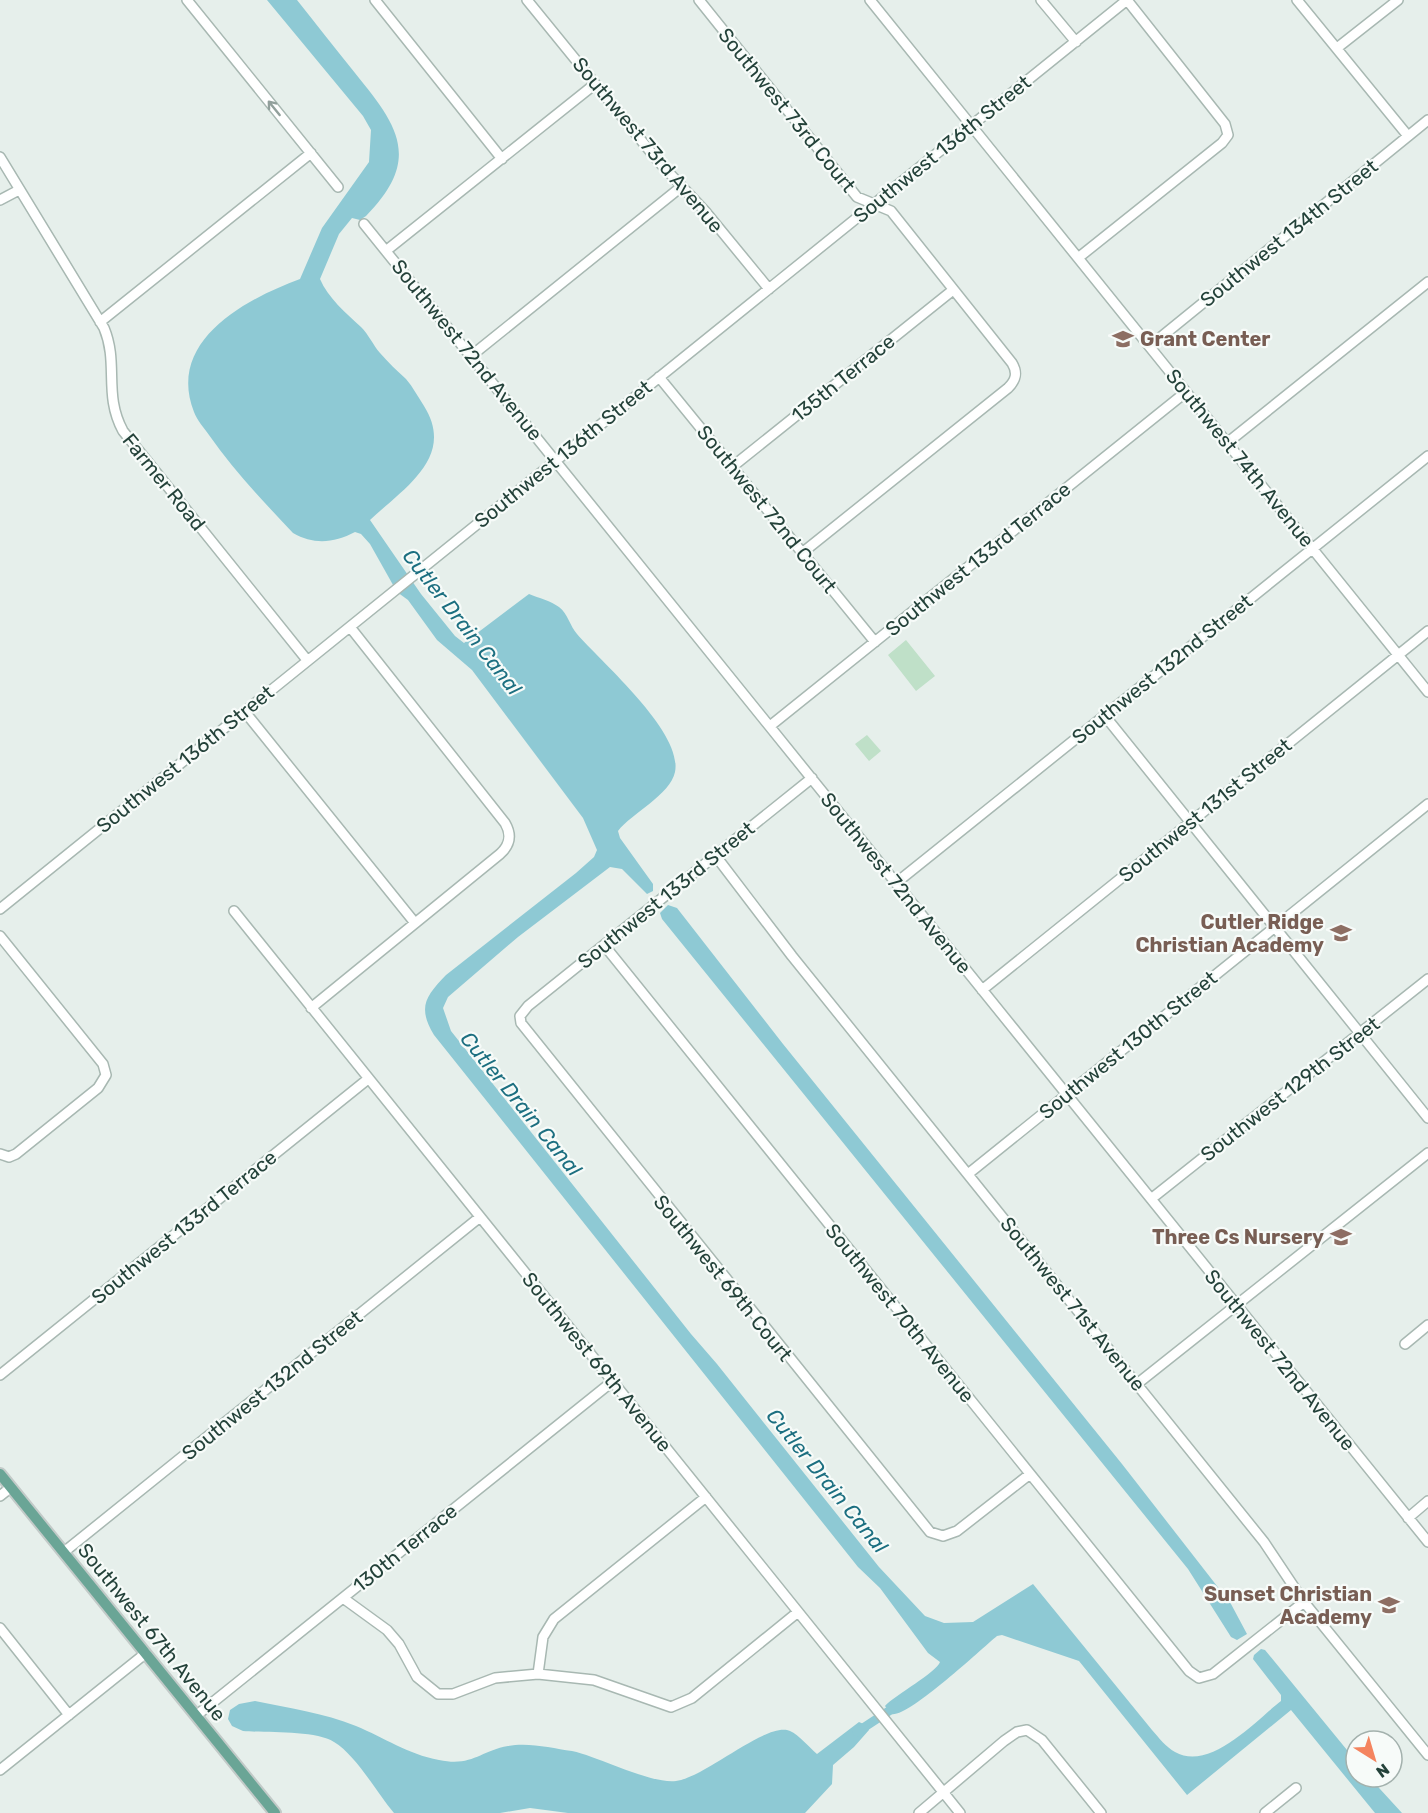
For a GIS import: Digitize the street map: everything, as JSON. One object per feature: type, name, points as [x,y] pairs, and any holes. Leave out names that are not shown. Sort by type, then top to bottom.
[{"type":"main road","name":"Southwest 67th Avenue","points":[[0,1474],[275,1813]]},
{"type":"street","points":[[187,0],[338,187]]},
{"type":"street","points":[[375,0],[502,159]]},
{"type":"street","name":"Southwest 73rd Avenue","points":[[527,0],[657,161],[769,289]]},
{"type":"street","name":"Southwest 73rd Court","points":[[699,0],[857,197],[891,211],[1012,363],[1016,377],[1005,392],[802,553]]},
{"type":"street","name":"Southwest 74th Avenue","points":[[870,0],[1428,692]]},
{"type":"street","points":[[1041,0],[1076,42]]},
{"type":"street","points":[[1078,258],[1222,144],[1228,135],[1225,123],[1127,0]]},
{"type":"street","name":"Southwest 136th Street","points":[[0,909],[1127,0]]},
{"type":"street","points":[[1297,0],[1408,136]]},
{"type":"street","points":[[1337,48],[1398,0]]},
{"type":"street","points":[[387,250],[595,84]]},
{"type":"street","name":"Southwest 134th Street","points":[[1150,346],[1428,120]]},
{"type":"street","points":[[100,322],[311,153]]},
{"type":"street","name":"Farmer Road","points":[[0,157],[100,322],[111,351],[111,401],[123,431],[307,660]]},
{"type":"street","points":[[471,356],[681,186]]},
{"type":"street","points":[[0,200],[19,190]]},
{"type":"street","name":"Southwest 72nd Avenue","points":[[364,224],[1428,1542]]},
{"type":"street","points":[[1227,443],[1428,282]]},
{"type":"street","name":"135th Terrace","points":[[732,467],[953,290]]},
{"type":"street","name":"Southwest 72nd Court","points":[[659,377],[875,642]]},
{"type":"street","name":"Southwest 133rd Terrace","points":[[770,726],[1186,392]]},
{"type":"street","name":"Southwest 132nd Street","points":[[896,883],[1428,456]]},
{"type":"street","points":[[311,1008],[500,854],[507,846],[510,837],[505,823],[350,627]]},
{"type":"street","name":"Southwest 131st Street","points":[[982,990],[1428,631]]},
{"type":"street","points":[[245,712],[415,923]]},
{"type":"street","points":[[1105,716],[1428,1118]]},
{"type":"street","name":"Southwest 133rd Street","points":[[521,1013],[812,778]]},
{"type":"street","name":"Southwest 130th Street","points":[[968,1174],[1428,804]]},
{"type":"street","name":"Southwest 71st Avenue","points":[[715,855],[1264,1542],[1304,1602],[1428,1755]]},
{"type":"street","name":"Southwest 69th Avenue","points":[[234,911],[960,1813]]},
{"type":"street","points":[[0,936],[103,1064],[106,1075],[105,1080],[13,1156],[0,1154]]},
{"type":"street","name":"Southwest 70th Avenue","points":[[604,945],[1189,1671],[1199,1678],[1213,1674],[1304,1602]]},
{"type":"street","name":"Southwest 129th Street","points":[[1151,1199],[1428,979]]},
{"type":"street","name":"Southwest 69th Court","points":[[521,1013],[520,1020],[526,1032],[926,1528],[937,1536],[951,1534],[964,1527],[1030,1474]]},
{"type":"street","name":"Southwest 133rd Terrace","points":[[0,1375],[368,1079]]},
{"type":"street","points":[[1137,1384],[1237,1307],[1428,1153]]},
{"type":"street","name":"Southwest 132nd Street","points":[[64,1552],[480,1217]]},
{"type":"street","points":[[1405,1344],[1428,1325]]},
{"type":"street","name":"130th Terrace","points":[[197,1714],[613,1382]]},
{"type":"street","points":[[0,1496],[10,1488]]},
{"type":"street","points":[[537,1674],[543,1637],[554,1619],[706,1497]]},
{"type":"street","points":[[1408,1518],[1428,1502]]},
{"type":"street","points":[[344,1598],[387,1630],[399,1644],[417,1677],[434,1693],[450,1695],[495,1678],[537,1674],[594,1680],[658,1704],[676,1706],[692,1698],[798,1612]]},
{"type":"street","points":[[0,1628],[69,1715]]},
{"type":"street","points":[[0,1770],[146,1653]]},
{"type":"street","points":[[919,1813],[1013,1735],[1027,1730],[1042,1740],[1101,1813]]},
{"type":"street","points":[[1265,1813],[1296,1788]]},
{"type":"green space","points":[[906,640],[935,676],[916,691],[888,655]]},
{"type":"green space","points":[[867,735],[881,751],[869,761],[855,744]]},
{"type":"water","points":[[267,0],[297,0],[370,92],[392,126],[398,142],[399,159],[394,176],[384,195],[366,216],[360,220],[352,218],[339,234],[320,279],[333,299],[364,330],[380,353],[409,382],[432,424],[434,441],[430,456],[422,470],[370,520],[421,594],[455,636],[464,643],[529,594],[559,607],[577,634],[654,718],[667,738],[674,756],[675,772],[672,780],[658,796],[618,831],[620,838],[653,884],[653,891],[647,894],[622,869],[610,867],[518,937],[448,997],[443,1008],[451,1031],[879,1567],[925,1616],[944,1623],[973,1622],[1033,1584],[1160,1739],[1175,1752],[1189,1756],[1203,1755],[1231,1742],[1281,1701],[1281,1695],[1253,1659],[1261,1649],[1265,1650],[1344,1746],[1344,1775],[1291,1710],[1187,1795],[1079,1661],[1002,1635],[997,1636],[912,1706],[899,1713],[891,1714],[885,1706],[932,1672],[940,1662],[928,1653],[880,1588],[858,1567],[434,1035],[425,1009],[429,996],[439,982],[576,873],[594,857],[597,850],[583,818],[472,670],[437,640],[408,600],[397,592],[370,544],[361,534],[355,532],[324,541],[316,541],[293,533],[228,461],[201,424],[194,412],[188,387],[191,364],[201,344],[216,326],[257,298],[300,279],[322,228],[369,162],[371,130],[363,116]]},
{"type":"water","points":[[668,905],[677,908],[783,1044],[1122,1464],[1231,1604],[1247,1634],[1237,1640],[1231,1637],[1188,1569],[662,919],[660,913]]},
{"type":"water","points":[[255,1701],[344,1721],[406,1750],[439,1760],[450,1762],[468,1760],[498,1748],[532,1745],[572,1751],[665,1781],[676,1781],[689,1777],[752,1741],[780,1730],[790,1731],[817,1754],[859,1722],[868,1726],[869,1730],[833,1765],[832,1784],[805,1813],[568,1813],[530,1808],[500,1813],[394,1813],[358,1765],[334,1742],[315,1736],[243,1731],[232,1726],[228,1719],[230,1710],[239,1704]]},
{"type":"water","points":[[1355,1789],[1380,1789],[1402,1813],[1375,1813]]},
{"type":"waterway","points":[[857,1732],[898,1705]]},
{"type":"place","name":"Grant Center","points":[[1123,339]]},
{"type":"place","name":"Cutler Ridge Christian Academy","points":[[1341,933]]},
{"type":"place","name":"Three Cs Nursery","points":[[1341,1237]]},
{"type":"place","name":"Sunset Christian Academy","points":[[1389,1605]]},
{"type":"water label","name":"Cutler Drain Canal","points":[[462,622]]},
{"type":"water label","name":"Cutler Drain Canal","points":[[521,1104]]},
{"type":"water label","name":"Cutler Drain Canal","points":[[827,1481]]}]
